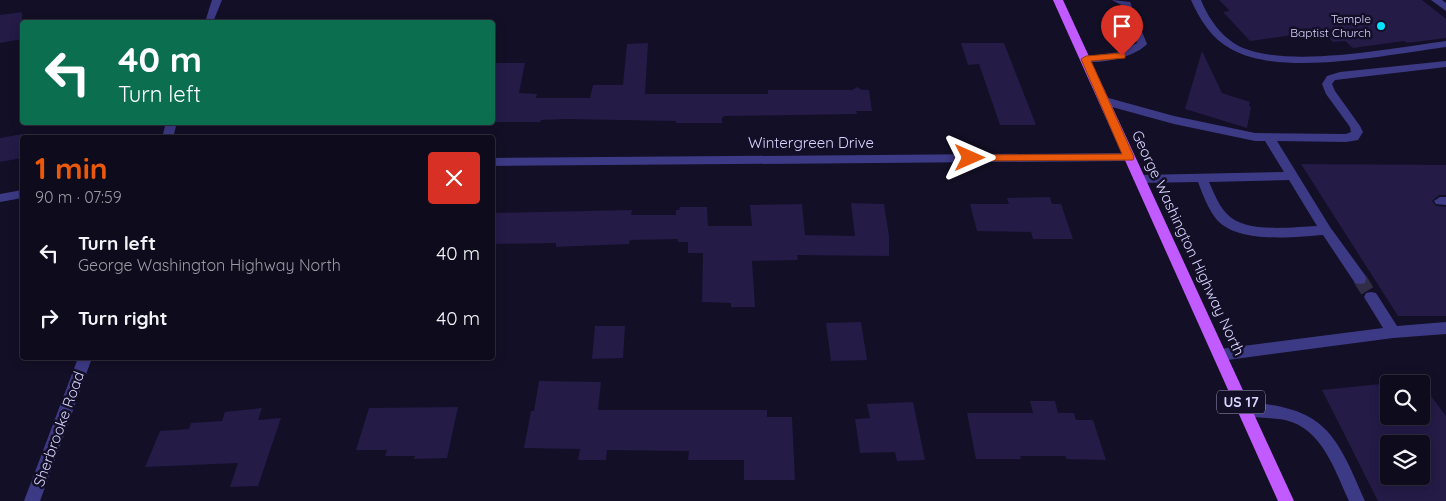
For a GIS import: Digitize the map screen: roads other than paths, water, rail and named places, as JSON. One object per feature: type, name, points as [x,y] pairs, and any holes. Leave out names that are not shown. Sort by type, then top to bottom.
[{"type":"main road","name":"George Washington Highway North","points":[[1058,0],[1286,501]]},
{"type":"street","points":[[210,20],[217,0]]},
{"type":"street","points":[[1086,59],[1122,56],[1142,44],[1127,4],[1117,0]]},
{"type":"street","points":[[1196,0],[1200,11],[1221,39],[1241,51],[1265,57],[1297,60],[1326,58],[1446,44]]},
{"type":"street","points":[[1436,0],[1446,8]]},
{"type":"street","points":[[1104,101],[1174,120],[1269,138],[1346,138],[1354,137],[1357,132],[1355,126],[1330,92],[1327,84],[1331,78],[1340,75],[1446,64]]},
{"type":"street","points":[[1269,138],[1326,230],[1360,279]]},
{"type":"street","name":"Wintergreen Drive","points":[[495,162],[1129,157]]},
{"type":"street","points":[[1139,179],[1292,176]]},
{"type":"street","points":[[1201,177],[1219,213],[1227,222],[1239,228],[1252,231],[1326,230]]},
{"type":"street","points":[[0,198],[20,194]]},
{"type":"street","points":[[1371,297],[1393,332]]},
{"type":"street","points":[[1220,355],[1393,332],[1446,328]]},
{"type":"street","name":"Sherbrooke Road","points":[[32,501],[85,360]]},
{"type":"street","points":[[1244,409],[1280,412],[1299,418],[1317,430],[1329,446],[1357,501]]},
{"type":"tunnel","points":[[1360,279],[1371,297]]},
{"type":"place","name":"Temple Baptist Church","points":[[1381,26]]}]
